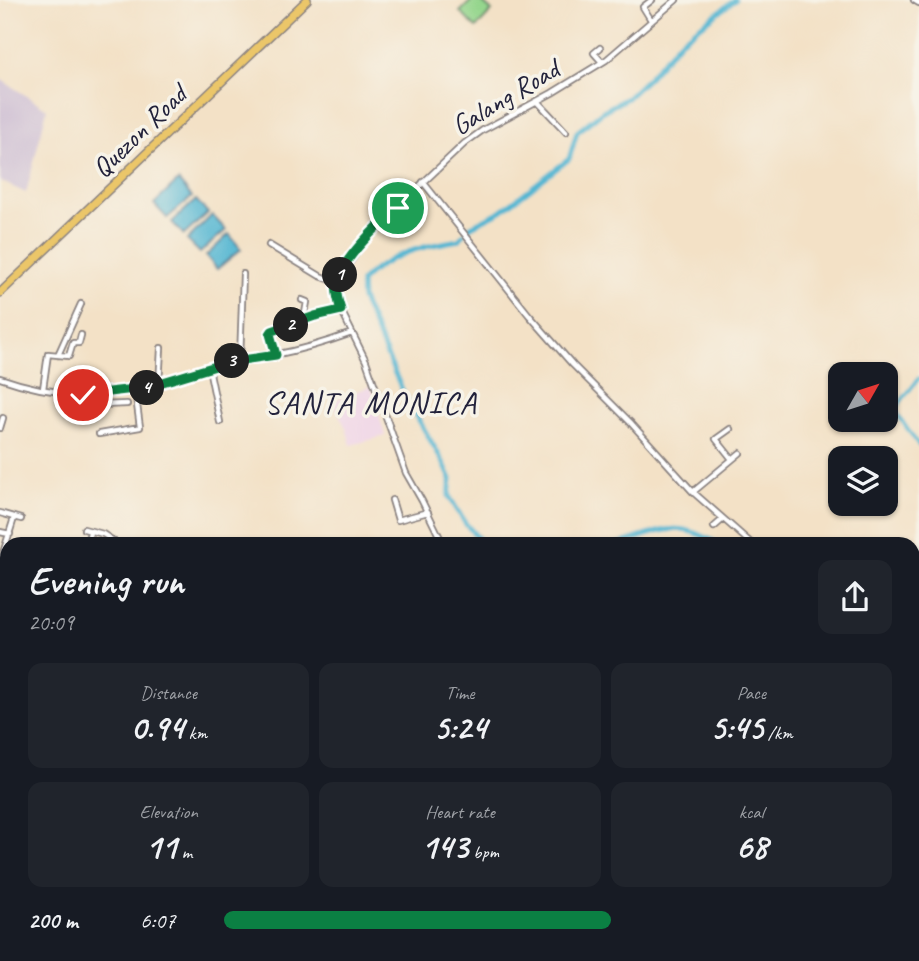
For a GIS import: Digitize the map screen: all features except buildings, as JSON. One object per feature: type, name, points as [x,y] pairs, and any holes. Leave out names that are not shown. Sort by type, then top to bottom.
[{"type":"main road","name":"Quezon Road","points":[[0,293],[307,0]]},
{"type":"street","points":[[651,20],[643,7],[652,0]]},
{"type":"street","name":"Galang Road","points":[[337,282],[370,232],[457,150],[483,130],[602,62],[676,0]]},
{"type":"street","points":[[914,0],[919,3]]},
{"type":"street","points":[[600,48],[594,53],[602,62]]},
{"type":"street","points":[[537,101],[566,132]]},
{"type":"street","points":[[422,182],[529,315],[693,492],[743,537]]},
{"type":"street","points":[[269,245],[320,276],[337,282],[341,310],[366,360],[406,474],[440,537]]},
{"type":"street","points":[[240,360],[243,274]]},
{"type":"street","points":[[302,300],[307,302],[303,320]]},
{"type":"street","points":[[58,355],[81,304]]},
{"type":"street","points":[[276,355],[270,334],[272,331],[341,310]]},
{"type":"street","points":[[0,378],[43,389],[83,395],[135,390],[209,368],[276,355],[352,333]]},
{"type":"street","points":[[43,389],[48,354],[72,356],[72,344],[79,343],[81,335]]},
{"type":"street","points":[[159,384],[161,348]]},
{"type":"street","points":[[209,368],[220,422]]},
{"type":"street","points":[[99,434],[140,426],[135,390]]},
{"type":"street","points":[[109,393],[110,405]]},
{"type":"street","points":[[101,405],[127,404]]},
{"type":"street","points":[[0,428],[3,418]]},
{"type":"street","points":[[730,429],[716,439],[732,459]]},
{"type":"street","points":[[693,492],[740,453]]},
{"type":"street","points":[[392,500],[398,520],[428,512]]},
{"type":"street","points":[[0,513],[21,519]]},
{"type":"street","points":[[9,537],[14,518]]},
{"type":"street","points":[[714,527],[722,520]]},
{"type":"street","points":[[88,537],[87,530],[108,537]]},
{"type":"street","points":[[0,532],[10,534]]},
{"type":"shaded area","points":[[0,79],[47,109],[26,193],[0,181]]},
{"type":"shaded area","points":[[371,386],[385,436],[351,445],[346,428],[332,401]]},
{"type":"green space","points":[[472,0],[480,0],[492,11],[476,28],[460,12]]},
{"type":"water","points":[[178,181],[192,197],[167,218],[154,204]]},
{"type":"water","points":[[196,200],[208,213],[184,235],[172,222]]},
{"type":"water","points":[[212,215],[226,230],[200,253],[187,240]]},
{"type":"water","points":[[229,234],[241,249],[217,269],[206,256]]},
{"type":"waterway","points":[[467,231],[471,226],[501,211],[569,159],[577,132],[603,111],[627,98],[680,41],[735,0]]},
{"type":"waterway","points":[[463,235],[459,240],[432,245],[394,258],[382,264],[361,282],[362,299],[404,394],[451,479],[449,496],[477,537]]},
{"type":"waterway","points":[[919,378],[896,408],[919,446]]},
{"type":"waterway","points":[[641,537],[679,529],[705,537]]},
{"type":"district","name":"SANTA MONICA","points":[[371,402]]},
{"type":"route","points":[[83,395],[143,388],[229,362],[276,355],[270,334],[272,331],[341,310],[337,294],[339,278],[370,232],[398,208]]}]
